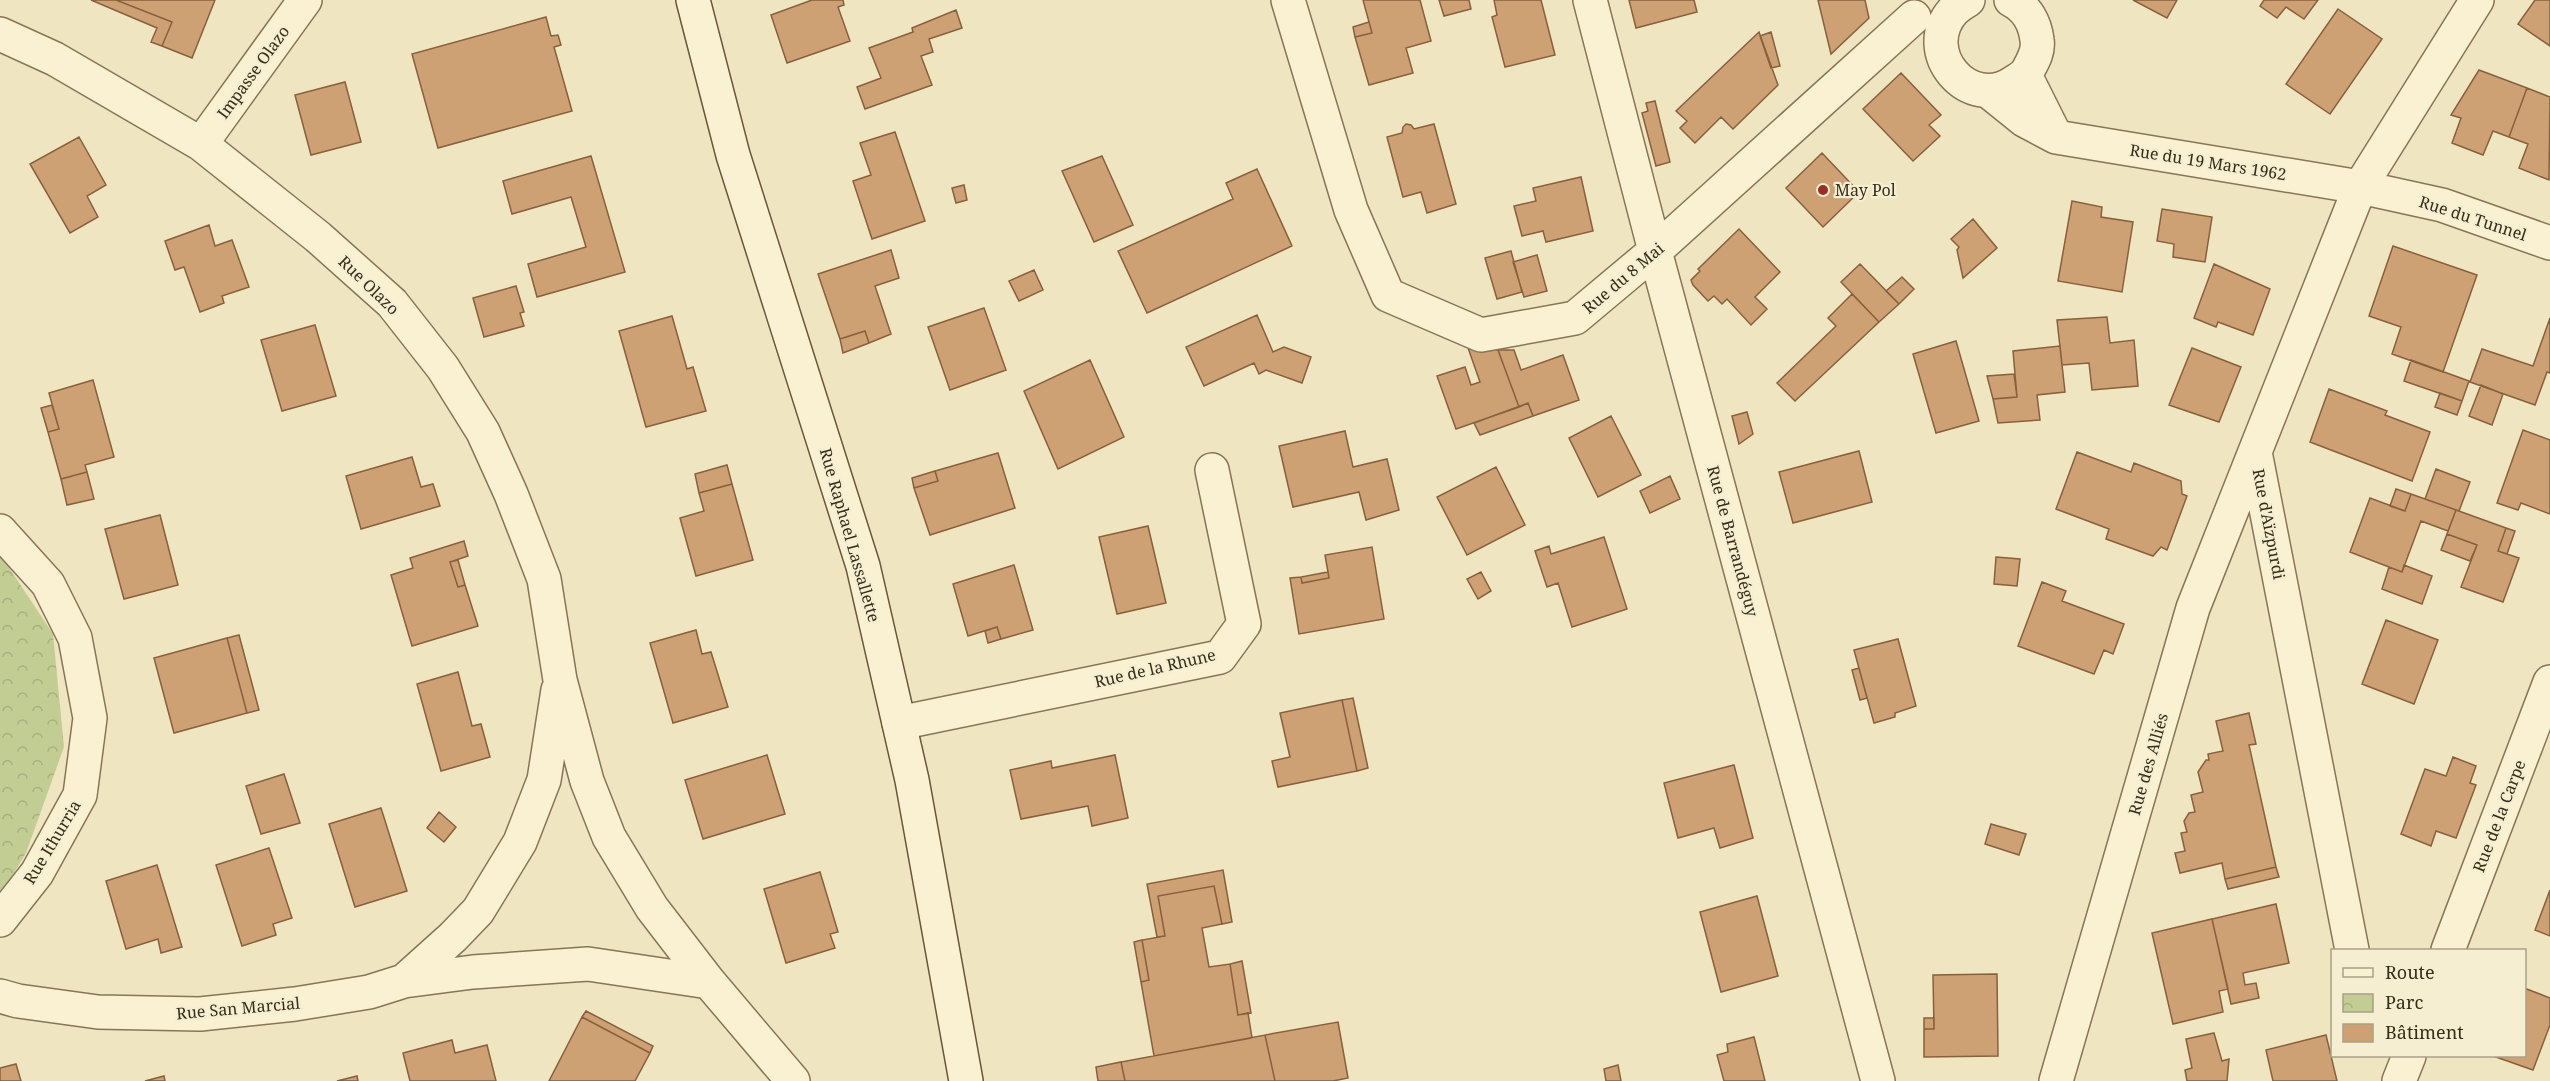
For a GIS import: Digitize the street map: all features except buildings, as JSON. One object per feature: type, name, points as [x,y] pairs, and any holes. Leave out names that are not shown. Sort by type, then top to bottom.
[{"type":"street","name":"Impasse Olazo","points":[[201,144],[305,0]]},
{"type":"street","name":"Rue Raphael Lassallette","points":[[693,0],[733,155],[863,566],[899,723],[966,1081]]},
{"type":"street","name":"Rue du 8 Mai","points":[[1288,0],[1351,210],[1388,295],[1481,335],[1575,318],[1655,252],[1923,14],[1953,11],[1968,0]]},
{"type":"street","name":"Rue de Barrandéguy","points":[[1590,0],[1655,252],[1878,1081]]},
{"type":"street","points":[[1988,91],[2005,89],[2025,75],[2034,61],[2038,44],[2035,28],[2027,12],[2011,0]]},
{"type":"street","name":"Rue d'Aïzpurdi","points":[[2352,949],[2255,452],[2360,187],[2477,0]]},
{"type":"street","name":"Rue du 19 Mars 1962","points":[[1923,14],[1941,43],[1944,60],[1953,75],[1966,85],[1988,91],[2024,120],[2056,137],[2360,187]]},
{"type":"street","name":"Rue Olazo","points":[[0,34],[55,59],[201,144],[318,237],[392,303],[443,368],[483,432],[511,494],[544,579],[560,680]]},
{"type":"street","points":[[2025,75],[2056,137]]},
{"type":"street","name":"Rue du Tunnel","points":[[2360,187],[2442,205],[2550,243]]},
{"type":"street","name":"Rue des Alliés","points":[[2056,1081],[2193,608],[2255,452]]},
{"type":"street","name":"Rue de la Rhune","points":[[899,723],[1220,657],[1244,624],[1212,470]]},
{"type":"street","name":"Rue Ithurria","points":[[0,531],[48,584],[75,638],[90,718],[80,795],[37,873],[0,920]]},
{"type":"street","points":[[404,981],[478,911],[520,842],[544,780],[560,680]]},
{"type":"street","points":[[560,680],[587,781],[609,837],[652,908],[709,982],[793,1081]]},
{"type":"street","name":"Rue de la Carpe","points":[[2449,949],[2550,682]]},
{"type":"street","points":[[404,981],[473,972],[588,964],[709,982]]},
{"type":"street","name":"Rue San Marcial","points":[[0,996],[18,1001],[98,1012],[200,1014],[295,1004],[369,992],[404,981]]},
{"type":"street","points":[[2384,1057],[2392,1081]]},
{"type":"street","points":[[2399,1081],[2409,1057]]},
{"type":"green space","points":[[0,554],[53,634],[64,747],[26,853],[0,896]]},
{"type":"place","name":"May Pol","points":[[1823,190]]}]
